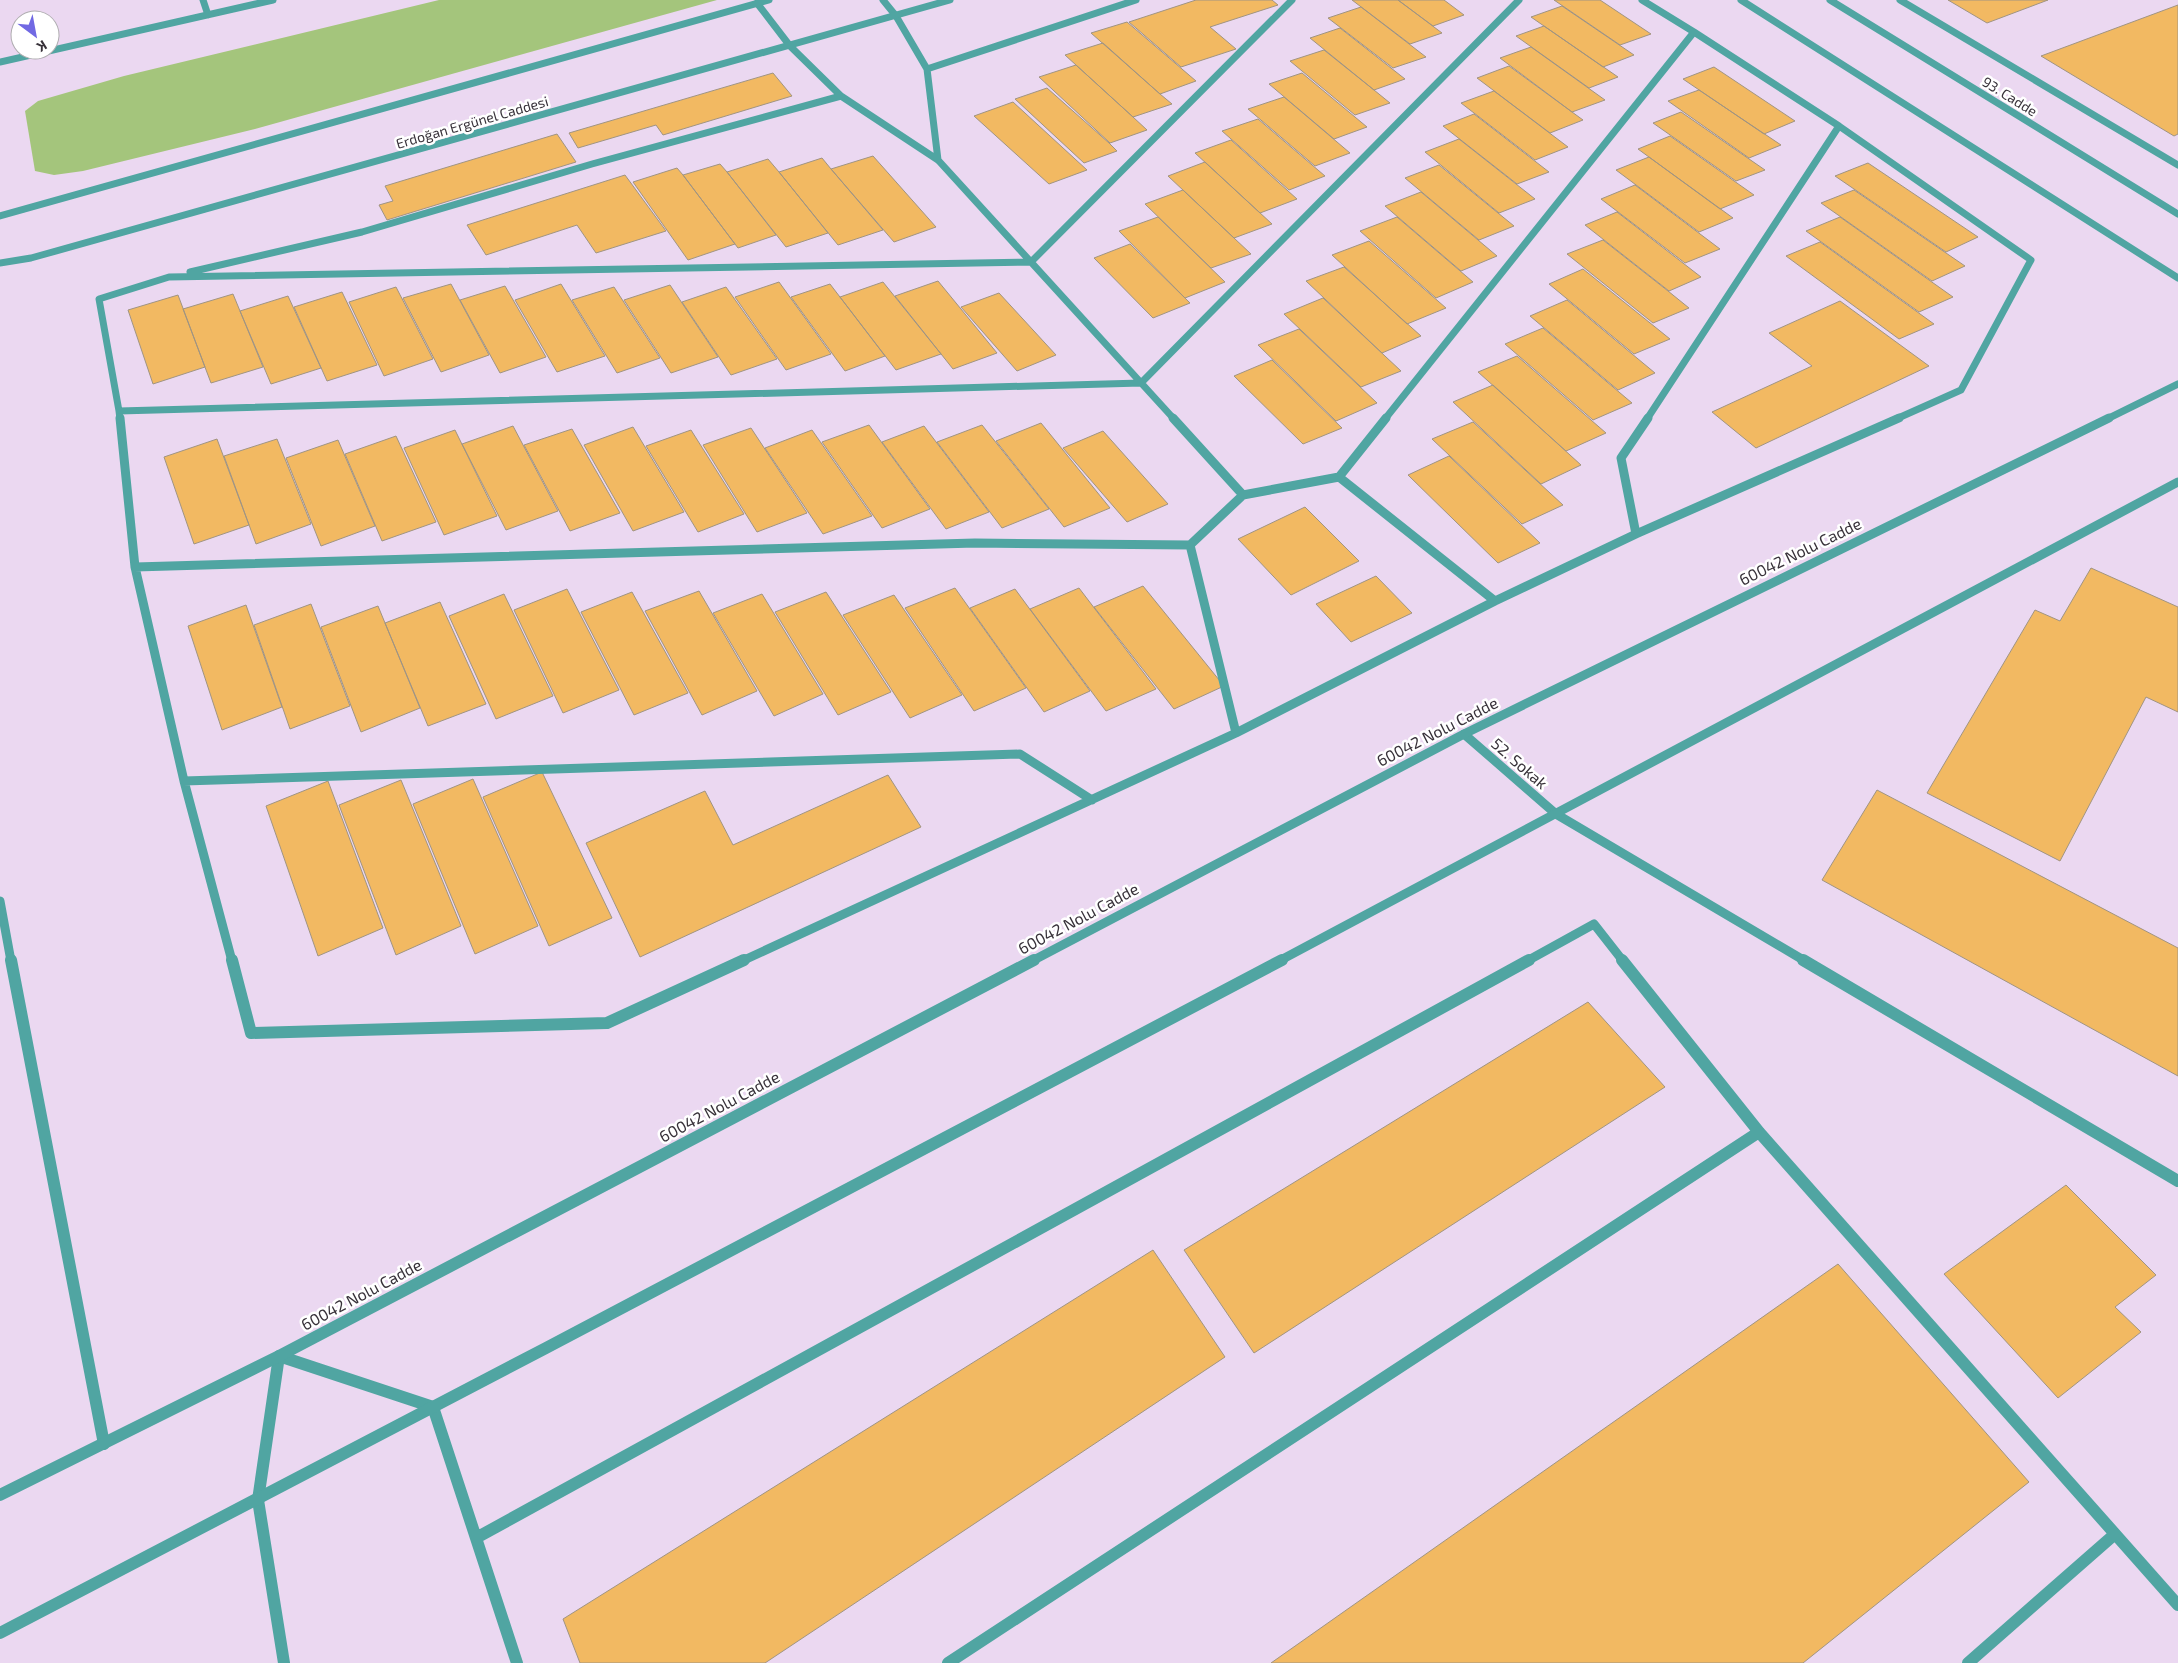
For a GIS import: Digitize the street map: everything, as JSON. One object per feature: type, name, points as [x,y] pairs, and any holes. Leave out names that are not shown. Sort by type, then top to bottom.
[{"type":"street","points":[[203,0],[208,15]]},
{"type":"street","points":[[0,62],[273,0]]},
{"type":"street","points":[[0,214],[769,0]]},
{"type":"street","points":[[883,0],[896,16],[927,69],[938,160]]},
{"type":"street","name":"Erdoğan Ergünel Caddesi","points":[[0,263],[32,258],[950,0]]},
{"type":"street","points":[[927,69],[1136,0]]},
{"type":"street","points":[[169,277],[1031,262],[1292,0]]},
{"type":"street","points":[[119,411],[1141,383],[1519,0]]},
{"type":"street","points":[[841,96],[592,164],[362,232],[169,277],[99,300],[119,411],[135,567],[184,781],[251,1032],[607,1023],[1236,733],[1495,601],[1636,534],[1961,390],[2031,260],[1839,126],[1642,0]]},
{"type":"street","points":[[1741,0],[2178,278]]},
{"type":"street","name":"93. Cadde","points":[[1830,0],[2178,214]]},
{"type":"street","points":[[1900,0],[2178,165]]},
{"type":"street","points":[[757,3],[790,46],[841,96],[938,160],[1244,495]]},
{"type":"street","points":[[135,567],[975,543],[1190,545],[1244,495],[1340,476],[1694,32]]},
{"type":"street","points":[[1636,534],[1621,458],[1839,126]]},
{"type":"street","name":"60042 Nolu Cadde","points":[[0,1495],[279,1356],[1464,734],[2178,384]]},
{"type":"street","points":[[1340,476],[1495,601]]},
{"type":"street","points":[[0,1634],[258,1500],[1556,814],[2178,482]]},
{"type":"street","points":[[1190,545],[1236,733]]},
{"type":"street","name":"52. Sokak","points":[[1464,734],[1556,814],[2178,1181]]},
{"type":"street","points":[[184,781],[1020,754],[1092,800]]},
{"type":"street","points":[[0,901],[104,1444]]},
{"type":"street","points":[[476,1538],[1594,924],[1759,1132],[2178,1605]]},
{"type":"street","points":[[948,1663],[1759,1132]]},
{"type":"street","points":[[284,1663],[258,1500],[279,1356],[433,1407]]},
{"type":"street","points":[[433,1407],[517,1663]]},
{"type":"street","points":[[1968,1663],[2115,1534]]},
{"type":"shaded area","points":[[0,0],[2178,0],[2178,1663],[0,1663]]},
{"type":"green space","points":[[439,0],[717,0],[255,129],[83,171],[54,175],[35,171],[25,111],[38,101],[124,76]]},
{"type":"building","points":[[1196,0],[1272,0],[1278,5],[1210,27],[1236,49],[1181,67],[1129,22]]},
{"type":"building","points":[[1352,0],[1398,0],[1442,33],[1410,44]]},
{"type":"building","points":[[1398,0],[1444,0],[1464,15],[1433,26]]},
{"type":"building","points":[[1554,0],[1600,0],[1651,34],[1620,45]]},
{"type":"building","points":[[1948,0],[2048,0],[1987,23]]},
{"type":"building","points":[[2178,5],[2178,134],[2174,136],[2041,56]]},
{"type":"building","points":[[1562,6],[1634,55],[1603,67],[1531,17]]},
{"type":"building","points":[[1361,7],[1426,57],[1393,68],[1328,18]]},
{"type":"building","points":[[1127,22],[1196,81],[1160,94],[1091,33]]},
{"type":"building","points":[[1544,26],[1618,77],[1589,88],[1516,36]]},
{"type":"building","points":[[1340,28],[1405,79],[1374,90],[1310,38]]},
{"type":"building","points":[[1103,43],[1172,104],[1133,117],[1065,55]]},
{"type":"building","points":[[1531,47],[1605,100],[1572,112],[1500,58]]},
{"type":"building","points":[[1324,50],[1390,103],[1355,115],[1290,61]]},
{"type":"building","points":[[1076,65],[1147,130],[1110,143],[1039,77]]},
{"type":"building","points":[[1509,66],[1583,120],[1550,133],[1477,78]]},
{"type":"building","points":[[1714,67],[1795,121],[1764,134],[1683,79]]},
{"type":"building","points":[[773,73],[792,96],[663,135],[656,125],[578,148],[569,133]]},
{"type":"building","points":[[1302,73],[1367,127],[1334,139],[1269,84]]},
{"type":"building","points":[[1047,88],[1117,151],[1084,163],[1015,99]]},
{"type":"building","points":[[1699,90],[1781,145],[1749,158],[1668,101]]},
{"type":"building","points":[[1494,91],[1568,147],[1535,160],[1461,103]]},
{"type":"building","points":[[1284,97],[1350,153],[1315,166],[1248,109]]},
{"type":"building","points":[[1013,102],[1087,170],[1049,184],[974,116]]},
{"type":"building","points":[[1681,112],[1765,170],[1736,181],[1653,123]]},
{"type":"building","points":[[1474,114],[1549,172],[1517,184],[1443,126]]},
{"type":"building","points":[[1258,119],[1325,176],[1289,190],[1222,131]]},
{"type":"building","points":[[557,134],[576,162],[387,220],[379,205],[393,201],[385,186]]},
{"type":"building","points":[[1670,136],[1754,195],[1720,209],[1638,149]]},
{"type":"building","points":[[1459,139],[1535,199],[1499,213],[1425,152]]},
{"type":"building","points":[[1231,140],[1297,199],[1260,213],[1195,153]]},
{"type":"building","points":[[873,156],[936,227],[894,242],[831,169]]},
{"type":"building","points":[[1649,157],[1733,218],[1699,232],[1616,170]]},
{"type":"building","points":[[822,158],[883,230],[838,245],[779,172]]},
{"type":"building","points":[[768,159],[828,233],[786,247],[727,172]]},
{"type":"building","points":[[1205,162],[1272,224],[1234,238],[1168,176]]},
{"type":"building","points":[[1868,163],[1978,237],[1946,252],[1835,176]]},
{"type":"building","points":[[720,164],[776,235],[738,248],[683,175]]},
{"type":"building","points":[[1439,165],[1514,226],[1479,240],[1405,178]]},
{"type":"building","points":[[677,168],[735,244],[688,260],[633,182]]},
{"type":"building","points":[[625,175],[666,231],[596,253],[577,225],[486,255],[467,225]]},
{"type":"building","points":[[1635,185],[1720,249],[1685,263],[1601,199]]},
{"type":"building","points":[[1183,190],[1251,254],[1211,268],[1145,204]]},
{"type":"building","points":[[1854,190],[1965,266],[1932,281],[1821,203]]},
{"type":"building","points":[[1421,192],[1497,256],[1461,271],[1385,206]]},
{"type":"building","points":[[1617,212],[1701,277],[1669,291],[1585,225]]},
{"type":"building","points":[[1158,217],[1225,282],[1185,298],[1119,231]]},
{"type":"building","points":[[1397,217],[1473,282],[1436,298],[1360,231]]},
{"type":"building","points":[[1840,217],[1953,297],[1919,312],[1806,231]]},
{"type":"building","points":[[1603,240],[1689,308],[1653,323],[1567,254]]},
{"type":"building","points":[[1369,241],[1446,308],[1407,324],[1332,255]]},
{"type":"building","points":[[1820,242],[1934,324],[1899,339],[1786,256]]},
{"type":"building","points":[[1130,244],[1190,303],[1153,318],[1094,258]]},
{"type":"building","points":[[1344,267],[1421,336],[1382,353],[1306,281]]},
{"type":"building","points":[[1583,269],[1670,339],[1634,354],[1549,284]]},
{"type":"building","points":[[938,281],[997,353],[953,369],[895,296]]},
{"type":"building","points":[[779,282],[831,354],[786,370],[735,297]]},
{"type":"building","points":[[883,282],[941,354],[896,370],[840,297]]},
{"type":"building","points":[[451,284],[489,355],[441,372],[403,298]]},
{"type":"building","points":[[561,284],[605,356],[557,372],[515,300]]},
{"type":"building","points":[[830,284],[885,356],[845,371],[791,297]]},
{"type":"building","points":[[670,285],[718,357],[671,373],[624,300]]},
{"type":"building","points":[[505,286],[546,357],[500,373],[460,300]]},
{"type":"building","points":[[396,287],[433,359],[384,376],[349,302]]},
{"type":"building","points":[[614,287],[660,358],[617,373],[572,300]]},
{"type":"building","points":[[726,287],[777,359],[731,375],[682,302]]},
{"type":"building","points":[[342,292],[377,365],[327,381],[294,307]]},
{"type":"building","points":[[999,293],[1056,355],[1017,371],[961,307]]},
{"type":"building","points":[[233,294],[263,367],[211,383],[183,309]]},
{"type":"building","points":[[178,295],[205,367],[153,384],[128,310]]},
{"type":"building","points":[[288,296],[321,368],[271,384],[240,311]]},
{"type":"building","points":[[1323,298],[1401,371],[1361,387],[1284,314]]},
{"type":"building","points":[[1567,300],[1655,373],[1618,390],[1530,316]]},
{"type":"building","points":[[1840,301],[1929,366],[1756,448],[1712,412],[1812,366],[1769,333]]},
{"type":"building","points":[[1543,328],[1632,403],[1593,420],[1505,344]]},
{"type":"building","points":[[1299,329],[1377,403],[1336,421],[1258,345]]},
{"type":"building","points":[[1517,356],[1606,433],[1566,451],[1478,372]]},
{"type":"building","points":[[1272,360],[1342,428],[1303,444],[1234,376]]},
{"type":"building","points":[[1493,385],[1581,465],[1541,484],[1453,402]]},
{"type":"building","points":[[1473,422],[1563,505],[1522,524],[1432,439]]},
{"type":"building","points":[[1041,423],[1110,508],[1064,527],[996,441]]},
{"type":"building","points":[[869,425],[930,509],[882,528],[822,442]]},
{"type":"building","points":[[982,425],[1049,509],[1002,528],[937,442]]},
{"type":"building","points":[[513,426],[558,511],[506,530],[462,444]]},
{"type":"building","points":[[924,426],[989,512],[946,529],[882,442]]},
{"type":"building","points":[[633,427],[684,512],[633,531],[584,445]]},
{"type":"building","points":[[751,428],[807,513],[757,532],[703,445]]},
{"type":"building","points":[[572,429],[620,513],[570,531],[524,445]]},
{"type":"building","points":[[455,430],[497,516],[444,535],[404,448]]},
{"type":"building","points":[[691,430],[744,514],[698,532],[646,446]]},
{"type":"building","points":[[812,430],[872,516],[823,534],[765,448]]},
{"type":"building","points":[[1103,431],[1168,504],[1127,522],[1063,448]]},
{"type":"building","points":[[396,436],[436,522],[382,541],[345,454]]},
{"type":"building","points":[[217,439],[249,525],[194,544],[164,457]]},
{"type":"building","points":[[277,439],[311,524],[256,544],[224,456]]},
{"type":"building","points":[[338,440],[375,526],[321,546],[286,458]]},
{"type":"building","points":[[1449,456],[1540,543],[1498,563],[1408,475]]},
{"type":"building","points":[[1305,507],[1359,561],[1291,595],[1238,539]]},
{"type":"building","points":[[2091,568],[2178,607],[2178,712],[2146,697],[2060,861],[1927,793],[2035,610],[2060,621]]},
{"type":"building","points":[[1376,576],[1412,613],[1351,642],[1316,604]]},
{"type":"building","points":[[1143,586],[1224,686],[1174,709],[1094,607]]},
{"type":"building","points":[[955,588],[1026,688],[974,711],[905,608]]},
{"type":"building","points":[[1079,588],[1156,689],[1106,711],[1030,609]]},
{"type":"building","points":[[567,589],[619,690],[563,713],[514,610]]},
{"type":"building","points":[[1015,589],[1090,691],[1044,712],[970,608]]},
{"type":"building","points":[[699,591],[757,691],[702,715],[645,611]]},
{"type":"building","points":[[632,592],[688,693],[634,715],[581,612]]},
{"type":"building","points":[[826,592],[891,692],[838,715],[775,612]]},
{"type":"building","points":[[504,594],[553,696],[496,719],[449,616]]},
{"type":"building","points":[[762,594],[823,694],[774,716],[713,613]]},
{"type":"building","points":[[894,595],[962,695],[910,718],[843,615]]},
{"type":"building","points":[[440,602],[486,704],[428,726],[385,623]]},
{"type":"building","points":[[311,604],[350,706],[290,729],[254,625]]},
{"type":"building","points":[[246,605],[282,707],[222,730],[188,626]]},
{"type":"building","points":[[378,606],[420,708],[361,732],[321,627]]},
{"type":"building","points":[[542,772],[612,918],[549,946],[483,797]]},
{"type":"building","points":[[888,775],[921,827],[640,957],[586,843],[705,791],[733,845]]},
{"type":"building","points":[[473,779],[538,926],[475,954],[413,804]]},
{"type":"building","points":[[401,780],[461,926],[396,955],[339,805]]},
{"type":"building","points":[[328,781],[383,928],[318,956],[266,806]]},
{"type":"building","points":[[1877,790],[2178,948],[2178,1076],[1822,880]]},
{"type":"building","points":[[1588,1002],[1665,1087],[1254,1353],[1184,1250]]},
{"type":"building","points":[[2066,1185],[2156,1275],[2115,1307],[2141,1332],[2058,1398],[1944,1274]]},
{"type":"building","points":[[1153,1250],[1225,1357],[765,1663],[580,1663],[563,1619]]},
{"type":"building","points":[[1838,1264],[2029,1482],[1803,1663],[1271,1663]]}]
